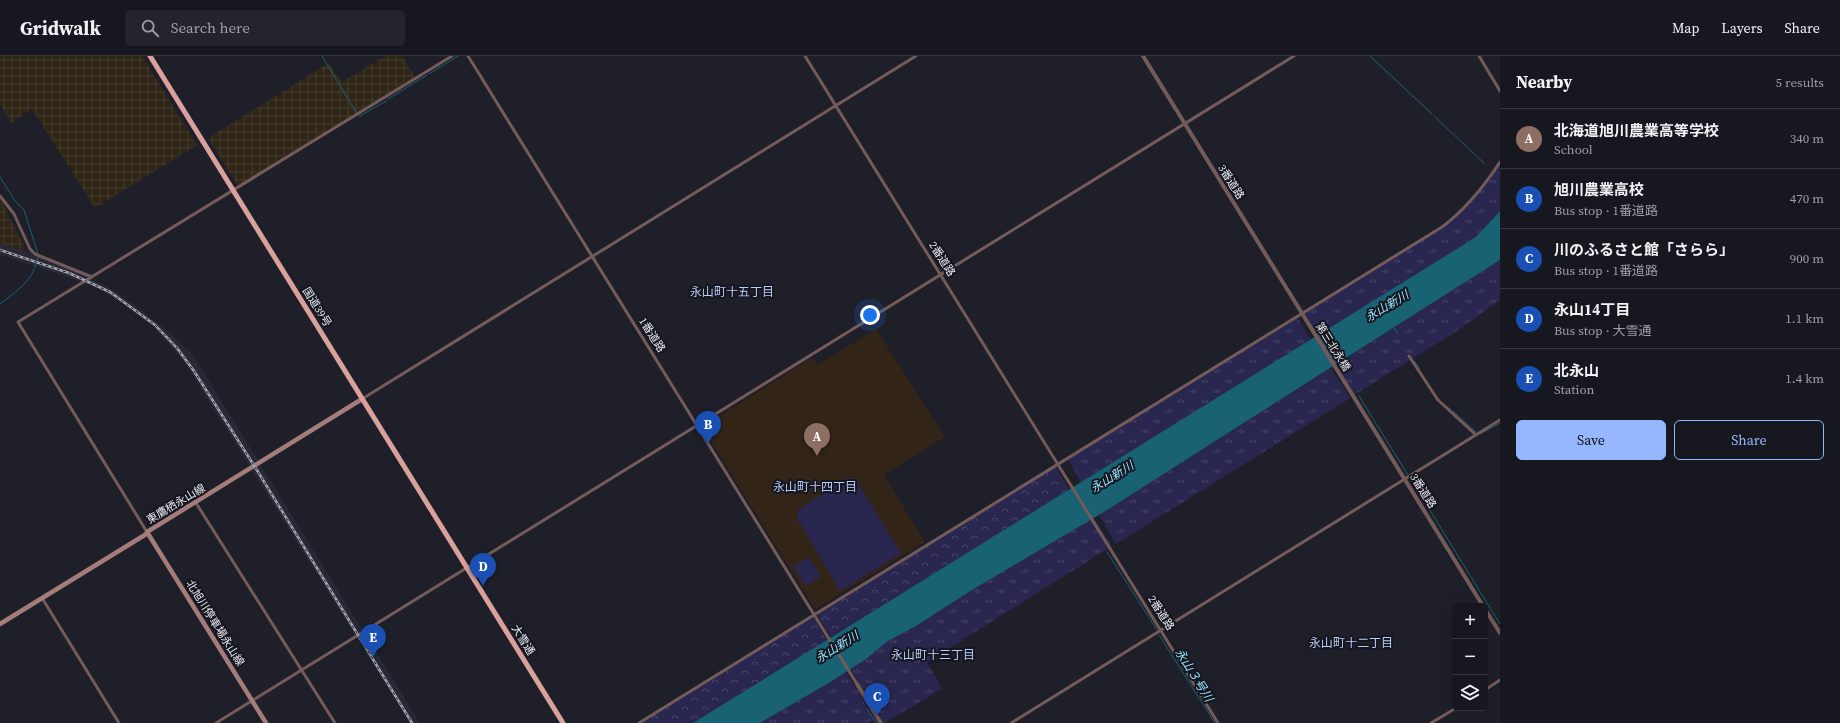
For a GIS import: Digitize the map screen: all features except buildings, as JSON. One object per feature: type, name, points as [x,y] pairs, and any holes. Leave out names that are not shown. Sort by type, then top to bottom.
[{"type":"highway","name":"国道39号","points":[[150,56],[466,568]]},
{"type":"highway","name":"大雪通","points":[[466,568],[563,723]]},
{"type":"main road","name":"東鷹栖永山線","points":[[0,624],[362,400]]},
{"type":"main road","name":"北旭川停車場永山線","points":[[148,532],[266,723]]},
{"type":"street","points":[[148,532],[18,322],[452,56]]},
{"type":"street","name":"1番道路","points":[[468,56],[857,684]]},
{"type":"street","name":"2番道路","points":[[805,56],[1218,723]]},
{"type":"street","points":[[362,400],[916,56]]},
{"type":"street","name":"3番道路","points":[[1143,56],[1303,315]]},
{"type":"street","points":[[216,723],[1294,56]]},
{"type":"street","points":[[1479,56],[1500,91]]},
{"type":"street","points":[[639,723],[1058,464],[1303,315],[1442,227],[1469,205],[1480,192],[1500,162]]},
{"type":"street","points":[[0,196],[14,214],[30,249],[35,254],[92,277]]},
{"type":"street","name":"第三北永橋","points":[[1303,315],[1347,386]]},
{"type":"street","points":[[1409,356],[1438,400],[1476,434]]},
{"type":"street","name":"3番道路","points":[[1347,386],[1407,477],[1481,603]]},
{"type":"street","points":[[1011,723],[1500,420]]},
{"type":"street","points":[[196,503],[335,723]]},
{"type":"street","points":[[42,598],[119,723]]},
{"type":"street","points":[[1488,614],[1500,633]]},
{"type":"street","points":[[1488,688],[1500,680]]},
{"type":"street","points":[[857,684],[881,723]]},
{"type":"street","points":[[1432,723],[1452,710]]},
{"type":"shaded area","points":[[0,56],[142,56],[197,145],[95,208],[32,109],[11,123],[0,104]]},
{"type":"shaded area","points":[[385,56],[402,56],[415,77],[238,186],[208,138],[329,63],[342,82]]},
{"type":"shaded area","points":[[0,198],[23,244],[25,251],[0,243]]},
{"type":"shaded area","points":[[0,243],[25,251],[89,277],[120,294],[169,332],[193,355],[420,723],[410,723],[183,360],[152,325],[123,303],[92,285],[0,255]]},
{"type":"shaded area","points":[[876,329],[945,437],[884,475],[925,542],[815,609],[702,427],[812,358],[817,365]]},
{"type":"green space","points":[[1500,162],[1500,211],[1476,237],[1318,335],[1304,312],[1442,227],[1469,205]]},
{"type":"green space","points":[[1500,260],[1500,300],[1457,331],[1354,395],[1336,365]]},
{"type":"green space","points":[[1297,317],[1311,340],[1081,482],[1067,458]]},
{"type":"green space","points":[[1331,368],[1350,398],[1116,544],[1099,515]]},
{"type":"green space","points":[[1055,465],[1069,490],[831,637],[816,613]]},
{"type":"green space","points":[[854,477],[901,553],[840,591],[797,518],[799,509],[847,478],[849,480]]},
{"type":"green space","points":[[1094,518],[1112,546],[927,662],[942,689],[884,723],[850,669],[888,641],[916,626],[972,590]]},
{"type":"green space","points":[[809,557],[821,577],[806,586],[793,566]]},
{"type":"green space","points":[[812,615],[827,640],[693,723],[639,723]]},
{"type":"green space","points":[[846,672],[878,723],[875,723],[873,720],[868,723],[760,723]]},
{"type":"water","name":"永山新川","points":[[1500,211],[1500,260],[1104,512],[972,590],[916,626],[888,641],[866,659],[832,681],[760,723],[693,723],[1476,237]]},
{"type":"waterway","points":[[322,56],[356,112]]},
{"type":"waterway","points":[[429,74],[458,56]]},
{"type":"waterway","points":[[1370,56],[1432,114]]},
{"type":"waterway","points":[[388,99],[427,75]]},
{"type":"waterway","points":[[359,116],[386,101]]},
{"type":"waterway","points":[[1435,117],[1484,163]]},
{"type":"waterway","points":[[0,177],[15,201],[24,210],[38,254]]},
{"type":"waterway","points":[[0,304],[29,279],[38,257]]},
{"type":"waterway","points":[[1394,328],[1398,334]]},
{"type":"waterway","points":[[1414,361],[1420,369]]},
{"type":"waterway","points":[[1359,396],[1408,475]]},
{"type":"waterway","points":[[1446,406],[1450,409]]},
{"type":"waterway","points":[[1453,411],[1476,432]]},
{"type":"waterway","points":[[1480,434],[1500,423]]},
{"type":"waterway","points":[[1410,478],[1500,624]]},
{"type":"waterway","name":"永山３号川","points":[[1107,552],[1157,630]]},
{"type":"waterway","name":"永山３号川","points":[[1159,635],[1215,723]]},
{"type":"waterway","points":[[867,709],[876,723]]},
{"type":"railway","points":[[0,250],[69,273],[110,292],[155,325],[177,348],[194,371],[255,467],[412,723]]},
{"type":"place","name":"旭川農業高校","points":[[708,444]]},
{"type":"place","name":"北海道旭川農業高等学校","points":[[817,456]]},
{"type":"place","name":"永山14丁目","points":[[483,586]]},
{"type":"place","name":"北永山","points":[[373,657]]},
{"type":"place","name":"川のふるさと館「さらら」","points":[[877,716]]},
{"type":"district","name":"永山町十五丁目","points":[[732,292]]},
{"type":"district","name":"永山町十四丁目","points":[[815,487]]},
{"type":"district","name":"永山町十二丁目","points":[[1351,643]]},
{"type":"district","name":"永山町十三丁目","points":[[933,655]]}]
